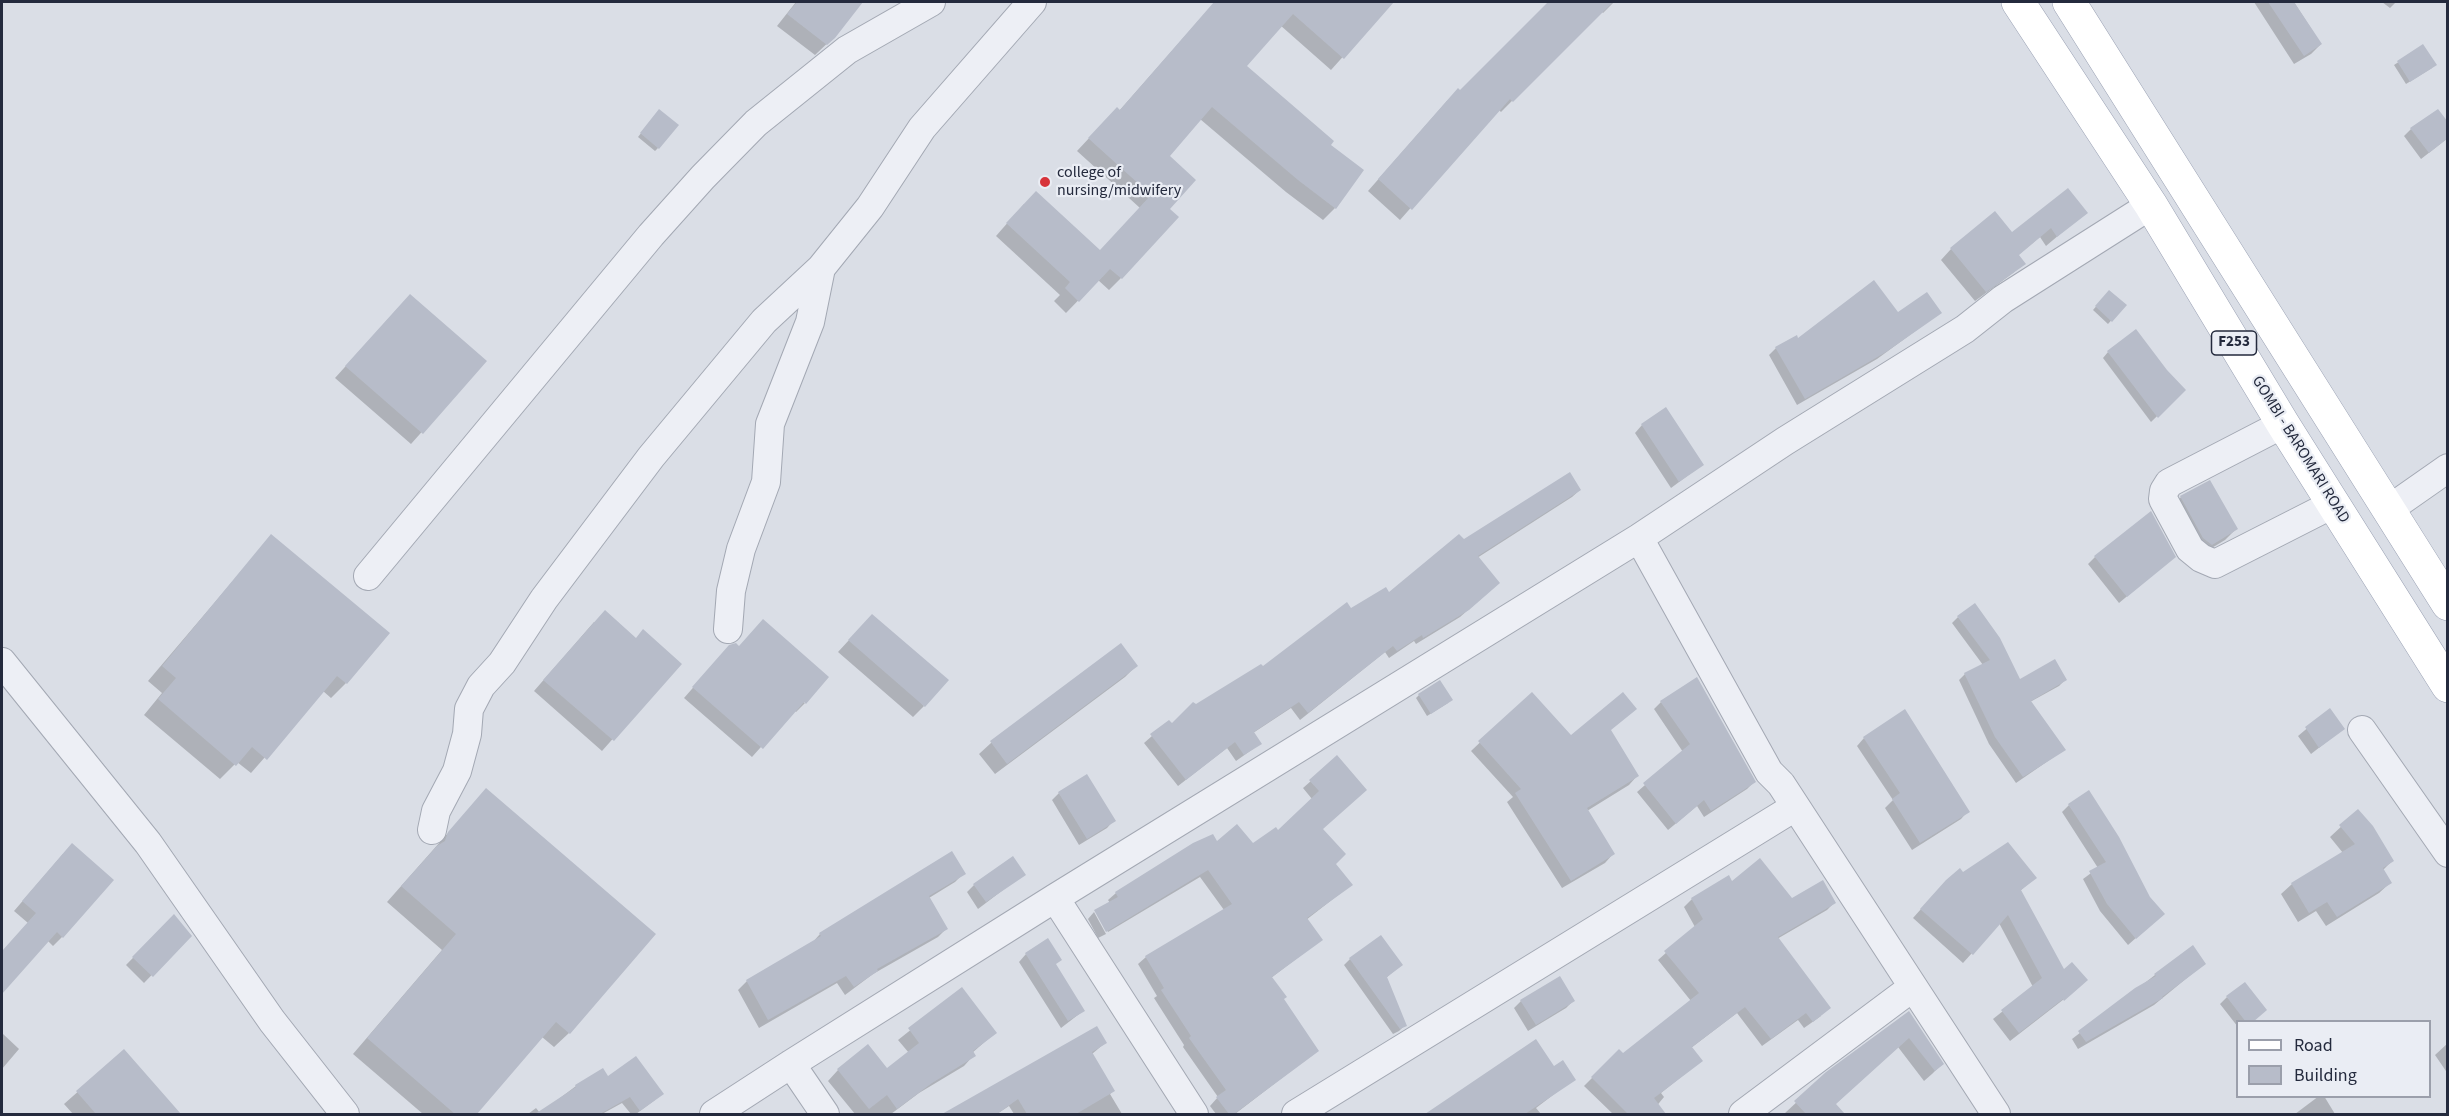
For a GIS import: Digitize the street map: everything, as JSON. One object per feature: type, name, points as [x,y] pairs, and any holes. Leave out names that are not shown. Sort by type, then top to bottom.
[{"type":"main road","name":"GOMBI - BAROMARI ROAD","points":[[2018,2],[2151,205],[2283,424],[2448,686]]},
{"type":"main road","name":"F253","points":[[2069,2],[2448,604]]},
{"type":"street","points":[[368,576],[644,244],[703,177],[756,123],[847,50],[931,2]]},
{"type":"street","points":[[432,830],[436,811],[457,771],[467,734],[469,709],[481,686],[502,663],[544,599],[651,457],[764,321],[821,268],[870,207],[922,128],[1032,2]]},
{"type":"street","points":[[714,1114],[1055,898],[1639,538],[1785,441],[1965,329],[2003,299],[2151,205]]},
{"type":"street","points":[[729,629],[730,591],[741,549],[766,482],[770,424],[810,322],[821,268]]},
{"type":"street","points":[[2283,424],[2169,483],[2164,491],[2163,499],[2190,549],[2201,558],[2215,564],[2333,504]]},
{"type":"street","points":[[2388,510],[2448,468]]},
{"type":"street","points":[[1639,538],[1769,772],[1781,784],[1996,1114]]},
{"type":"street","points":[[2,662],[148,843],[272,1021],[345,1114]]},
{"type":"street","points":[[2362,730],[2448,853]]},
{"type":"street","points":[[1296,1114],[1794,807]]},
{"type":"street","points":[[1055,898],[1194,1114]]},
{"type":"street","points":[[1743,1114],[1913,987]]},
{"type":"street","points":[[791,1064],[825,1114]]},
{"type":"building","points":[[797,2],[863,2],[827,45],[787,14]]},
{"type":"building","points":[[1214,2],[1394,2],[1344,59],[1293,14],[1247,66],[1334,141],[1331,145],[1364,170],[1336,209],[1212,107],[1170,156],[1196,180],[1170,209],[1179,217],[1122,279],[1110,269],[1079,302],[1065,288],[1070,282],[1006,223],[1036,191],[1100,250],[1151,195],[1088,138],[1117,107],[1120,110]]},
{"type":"building","points":[[1548,2],[1613,2],[1513,102],[1510,99],[1412,210],[1378,179],[1458,88],[1460,90]]},
{"type":"building","points":[[2268,2],[2294,2],[2322,44],[2304,56]]},
{"type":"building","points":[[2423,44],[2437,65],[2410,82],[2397,61]]},
{"type":"building","points":[[659,109],[679,125],[659,149],[640,133]]},
{"type":"building","points":[[2438,109],[2448,122],[2448,138],[2429,153],[2410,128]]},
{"type":"building","points":[[2068,188],[2088,213],[2057,237],[2051,228],[2019,255],[2026,264],[1986,292],[1950,248],[1995,211],[2012,232]]},
{"type":"building","points":[[1874,280],[1898,312],[1927,292],[1942,313],[1886,352],[1805,399],[1775,347],[1797,335],[1798,338]]},
{"type":"building","points":[[2109,290],[2127,305],[2112,322],[2095,306]]},
{"type":"building","points":[[410,294],[487,361],[423,434],[345,366]]},
{"type":"building","points":[[2136,329],[2167,370],[2186,390],[2158,418],[2107,351]]},
{"type":"building","points":[[1666,407],[1704,465],[1679,482],[1641,424]]},
{"type":"building","points":[[1570,472],[1581,490],[1478,556],[1500,583],[1469,610],[1423,638],[1422,635],[1397,651],[1393,646],[1308,713],[1299,702],[1254,732],[1262,744],[1244,755],[1235,742],[1186,780],[1150,734],[1169,720],[1172,723],[1193,702],[1196,704],[1261,664],[1263,666],[1347,602],[1351,608],[1386,587],[1389,592],[1459,534],[1464,539]]},
{"type":"building","points":[[2210,480],[2238,529],[2212,545],[2203,538],[2180,496]]},
{"type":"building","points":[[2151,511],[2176,557],[2127,597],[2094,556]]},
{"type":"building","points":[[271,534],[390,633],[347,684],[337,676],[267,760],[252,747],[236,766],[158,699],[176,678],[162,666]]},
{"type":"building","points":[[1975,603],[2000,638],[2020,679],[2055,659],[2067,680],[2031,701],[2066,750],[2023,777],[1995,737],[1964,673],[1990,660],[1957,616]]},
{"type":"building","points":[[605,610],[636,638],[643,629],[682,664],[614,741],[543,680]]},
{"type":"building","points":[[872,614],[949,680],[925,707],[848,640]]},
{"type":"building","points":[[763,619],[829,677],[763,749],[692,687],[729,645],[736,643],[739,646]]},
{"type":"building","points":[[1121,643],[1138,666],[1007,764],[990,741]]},
{"type":"building","points":[[1697,677],[1756,782],[1711,811],[1704,800],[1676,824],[1643,783],[1690,744],[1660,701]]},
{"type":"building","points":[[1440,680],[1453,700],[1431,714],[1418,694]]},
{"type":"building","points":[[1532,692],[1571,735],[1623,692],[1637,709],[1611,730],[1639,776],[1587,808],[1615,854],[1571,881],[1515,793],[1521,789],[1478,741]]},
{"type":"building","points":[[2330,708],[2345,729],[2319,748],[2305,727]]},
{"type":"building","points":[[1905,709],[1970,812],[1920,843],[1892,799],[1900,793],[1863,737]]},
{"type":"building","points":[[1337,755],[1367,790],[1323,829],[1346,854],[1336,864],[1353,885],[1307,918],[1323,940],[1272,977],[1287,997],[1284,999],[1319,1051],[1234,1114],[1229,1114],[1216,1097],[1226,1090],[1189,1038],[1191,1036],[1161,990],[1164,988],[1145,956],[1232,904],[1208,870],[1106,932],[1094,910],[1118,897],[1115,892],[1193,843],[1213,834],[1217,841],[1237,824],[1253,843],[1276,827],[1278,830],[1319,791],[1309,780]]},
{"type":"building","points":[[1087,774],[1116,821],[1087,839],[1058,792]]},
{"type":"building","points":[[486,788],[656,934],[570,1034],[556,1022],[477,1114],[455,1114],[367,1038],[456,934],[401,886],[437,846],[445,841],[448,832]]},
{"type":"building","points":[[2089,790],[2119,837],[2150,897],[2165,914],[2136,939],[2107,904],[2089,871],[2106,862],[2068,804]]},
{"type":"building","points":[[2358,809],[2373,826],[2394,861],[2383,868],[2392,883],[2337,917],[2327,902],[2309,913],[2291,883],[2355,844],[2339,825]]},
{"type":"building","points":[[2008,842],[2037,878],[2021,890],[2064,969],[2072,962],[2088,980],[2064,1001],[2063,999],[2019,1033],[2001,1010],[2042,978],[2008,915],[1973,955],[1920,909],[1960,868],[1963,872]]},
{"type":"building","points":[[72,843],[114,880],[63,938],[57,932],[2,994],[2,951],[36,913],[22,901]]},
{"type":"building","points":[[952,851],[966,874],[929,896],[948,929],[877,969],[878,971],[854,987],[846,976],[768,1020],[746,980],[821,936],[819,933]]},
{"type":"building","points":[[1013,856],[1026,875],[986,902],[973,884]]},
{"type":"building","points":[[1760,858],[1792,898],[1823,880],[1836,903],[1778,937],[1831,1008],[1813,1022],[1806,1013],[1771,1039],[1745,1007],[1692,1047],[1703,1061],[1654,1098],[1666,1114],[1628,1114],[1591,1077],[1619,1049],[1623,1053],[1699,993],[1664,951],[1703,919],[1691,898],[1729,875],[1732,881]]},
{"type":"building","points":[[174,914],[192,936],[153,977],[132,957]]},
{"type":"building","points":[[1381,935],[1403,965],[1387,977],[1407,1026],[1400,1029],[1349,958]]},
{"type":"building","points":[[1048,938],[1062,960],[1056,964],[1085,1011],[1068,1021],[1025,953]]},
{"type":"building","points":[[2193,945],[2206,964],[2163,998],[2086,1042],[2078,1031],[2135,988],[2156,976],[2154,974]]},
{"type":"building","points":[[1560,976],[1575,1001],[1536,1025],[1520,1000]]},
{"type":"building","points":[[2245,982],[2267,1010],[2255,1020],[2244,1020],[2226,996]]},
{"type":"building","points":[[962,987],[997,1033],[973,1051],[976,1056],[932,1083],[897,1109],[887,1095],[869,1109],[837,1069],[868,1044],[887,1068],[919,1043],[908,1028]]},
{"type":"building","points":[[1909,1011],[1944,1064],[1935,1071],[1909,1038],[1836,1104],[1845,1114],[1806,1114],[1794,1101],[1826,1072]]},
{"type":"building","points":[[1097,1026],[1107,1043],[1092,1052],[1115,1091],[1076,1114],[1027,1114],[1018,1099],[997,1114],[942,1114]]},
{"type":"building","points":[[1536,1039],[1554,1066],[1563,1060],[1576,1080],[1525,1114],[1425,1114]]},
{"type":"building","points":[[124,1049],[181,1114],[96,1114],[76,1091]]},
{"type":"building","points":[[636,1056],[664,1094],[640,1111],[630,1097],[600,1114],[535,1114],[603,1068],[608,1076]]},
{"type":"place","name":"college of nursing/midwifery","points":[[1045,182]]}]
